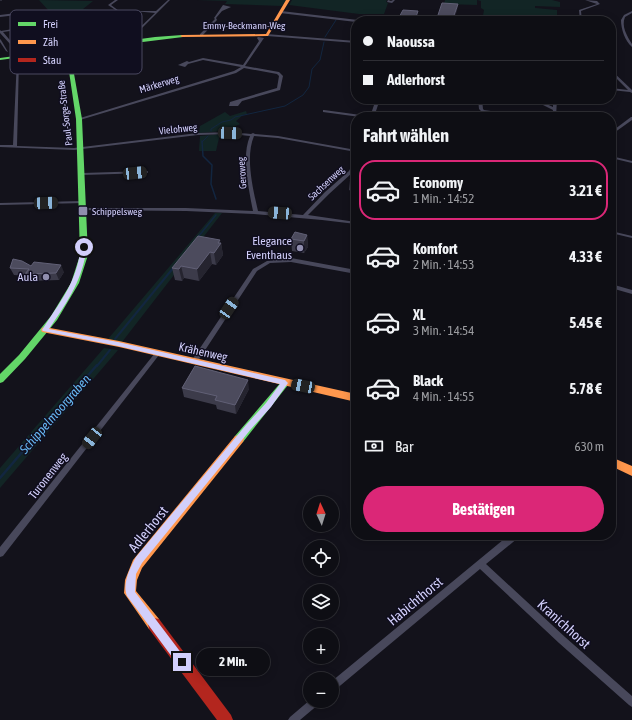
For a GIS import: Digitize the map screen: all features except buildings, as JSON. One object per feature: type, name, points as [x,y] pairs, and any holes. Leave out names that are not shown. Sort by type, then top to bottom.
[{"type":"street","points":[[116,10],[109,6],[117,0]]},
{"type":"street","points":[[142,27],[169,0]]},
{"type":"street","name":"Märkerweg","points":[[79,119],[230,74],[243,66],[264,38],[288,0]]},
{"type":"street","points":[[390,0],[388,1],[393,2],[394,0]]},
{"type":"street","points":[[581,16],[580,11],[598,5],[596,2],[586,0]]},
{"type":"street","points":[[200,35],[216,20],[215,18],[222,10]]},
{"type":"street","points":[[142,12],[157,12]]},
{"type":"street","points":[[281,12],[351,20]]},
{"type":"street","points":[[632,12],[624,16],[622,21],[625,34],[632,46]]},
{"type":"street","points":[[0,16],[10,15]]},
{"type":"street","points":[[0,32],[10,30]]},
{"type":"street","points":[[0,32],[10,44],[2,46]]},
{"type":"street","points":[[625,34],[631,34]]},
{"type":"street","name":"Emmy-Beckmann-Weg","points":[[142,39],[200,35],[351,42]]},
{"type":"street","points":[[0,40],[2,46],[7,50]]},
{"type":"street","name":"Emmy-Beckmann-Weg","points":[[0,59],[10,58]]},
{"type":"street","name":"Märkerweg","points":[[188,62],[203,58],[243,66]]},
{"type":"street","points":[[240,100],[277,90],[280,87],[280,74],[243,66]]},
{"type":"street","points":[[15,147],[17,74]]},
{"type":"street","name":"Paul-Sorge-Straße","points":[[0,380],[45,330],[68,296],[82,263],[84,247],[81,148],[79,119],[72,74]]},
{"type":"street","points":[[616,77],[631,92]]},
{"type":"street","points":[[616,90],[631,92]]},
{"type":"street","points":[[480,104],[481,109],[483,111],[490,112]]},
{"type":"street","points":[[546,104],[554,106],[554,112]]},
{"type":"street","points":[[324,110],[351,114]]},
{"type":"street","points":[[616,130],[632,118]]},
{"type":"street","name":"Vielohweg","points":[[0,146],[68,149],[198,134],[230,133],[283,138],[351,150]]},
{"type":"street","name":"Geroweg","points":[[253,134],[250,139],[249,148],[252,195],[256,212]]},
{"type":"street","points":[[616,158],[632,162]]},
{"type":"street","points":[[82,174],[147,172]]},
{"type":"street","name":"Sachsenweg","points":[[305,216],[351,173]]},
{"type":"street","points":[[0,204],[83,205],[256,212],[305,216],[351,222]]},
{"type":"street","points":[[616,233],[632,237]]},
{"type":"street","points":[[194,362],[255,270],[269,262],[291,260],[351,271]]},
{"type":"street","points":[[616,287],[632,292]]},
{"type":"street","name":"Krähenweg","points":[[45,330],[118,344],[351,397]]},
{"type":"street","name":"Turonenweg","points":[[0,553],[157,354]]},
{"type":"street","name":"Adlerhorst","points":[[226,720],[130,593],[130,582],[132,573],[139,560],[285,383]]},
{"type":"street","points":[[616,463],[632,471]]},
{"type":"street","name":"Habichthorst","points":[[339,681],[509,540]]},
{"type":"street","name":"Kranichhorst","points":[[480,564],[632,702]]},
{"type":"street","points":[[293,720],[308,708]]},
{"type":"green space","points":[[39,0],[93,1],[83,9],[95,10],[48,10]]},
{"type":"green space","points":[[197,0],[286,0],[282,6],[225,4],[227,1]]},
{"type":"green space","points":[[292,0],[387,0],[386,2],[388,3],[384,14],[359,14],[289,5]]},
{"type":"green space","points":[[445,0],[477,0],[477,5],[444,4]]},
{"type":"green space","points":[[477,0],[552,0],[560,2],[560,7],[535,6],[535,8],[557,10],[557,16],[483,16],[484,10],[481,8],[481,1]]},
{"type":"green space","points":[[246,111],[247,114],[243,115],[236,121],[240,124],[225,131],[199,133],[200,126],[225,112],[230,116]]},
{"type":"green space","points":[[220,134],[216,151],[199,151],[200,136]]},
{"type":"green space","points":[[215,213],[222,213],[122,342],[108,339]]},
{"type":"green space","points":[[104,348],[118,350],[0,488],[0,468]]},
{"type":"waterway","name":"Schippelmoorgraben","points":[[325,37],[336,20]]},
{"type":"waterway","name":"Schippelmoorgraben","points":[[211,131],[211,129],[222,122],[231,120],[235,117],[285,106],[303,95],[309,87],[312,69],[320,60],[324,42]]},
{"type":"waterway","name":"Schippelmoorgraben","points":[[202,142],[208,136]]},
{"type":"waterway","name":"Schippelmoorgraben","points":[[202,142],[203,156],[212,165],[211,184],[216,199]]},
{"type":"waterway","name":"Schippelmoorgraben","points":[[198,237],[216,215]]},
{"type":"waterway","name":"Schippelmoorgraben","points":[[115,339],[174,267]]},
{"type":"waterway","name":"Schippelmoorgraben","points":[[97,366],[110,350]]},
{"type":"waterway","name":"Schippelmoorgraben","points":[[0,478],[97,365]]},
{"type":"traffic: fast","points":[[142,40],[182,36]]},
{"type":"traffic: fast","points":[[0,59],[10,58]]},
{"type":"traffic: fast","points":[[0,380],[22,357],[54,318],[75,283],[84,255],[79,119],[72,74]]},
{"type":"traffic: fast","points":[[239,439],[285,383]]},
{"type":"traffic: slow","points":[[182,36],[267,35],[288,0]]},
{"type":"traffic: slow","points":[[45,330],[119,344],[351,397]]},
{"type":"traffic: slow","points":[[154,624],[130,593],[131,580],[137,564],[239,439]]},
{"type":"traffic: slow","points":[[616,463],[632,471]]},
{"type":"traffic: jam","points":[[154,624],[226,720]]},
{"type":"place","name":"Schippelsweg","points":[[83,211]]},
{"type":"place","name":"Elegance Eventhaus","points":[[300,248]]},
{"type":"place","name":"Aula","points":[[46,277]]},
{"type":"route","points":[[84,247],[82,263],[75,283],[45,330],[118,344],[285,383],[139,560],[132,573],[130,593],[182,662]]}]
